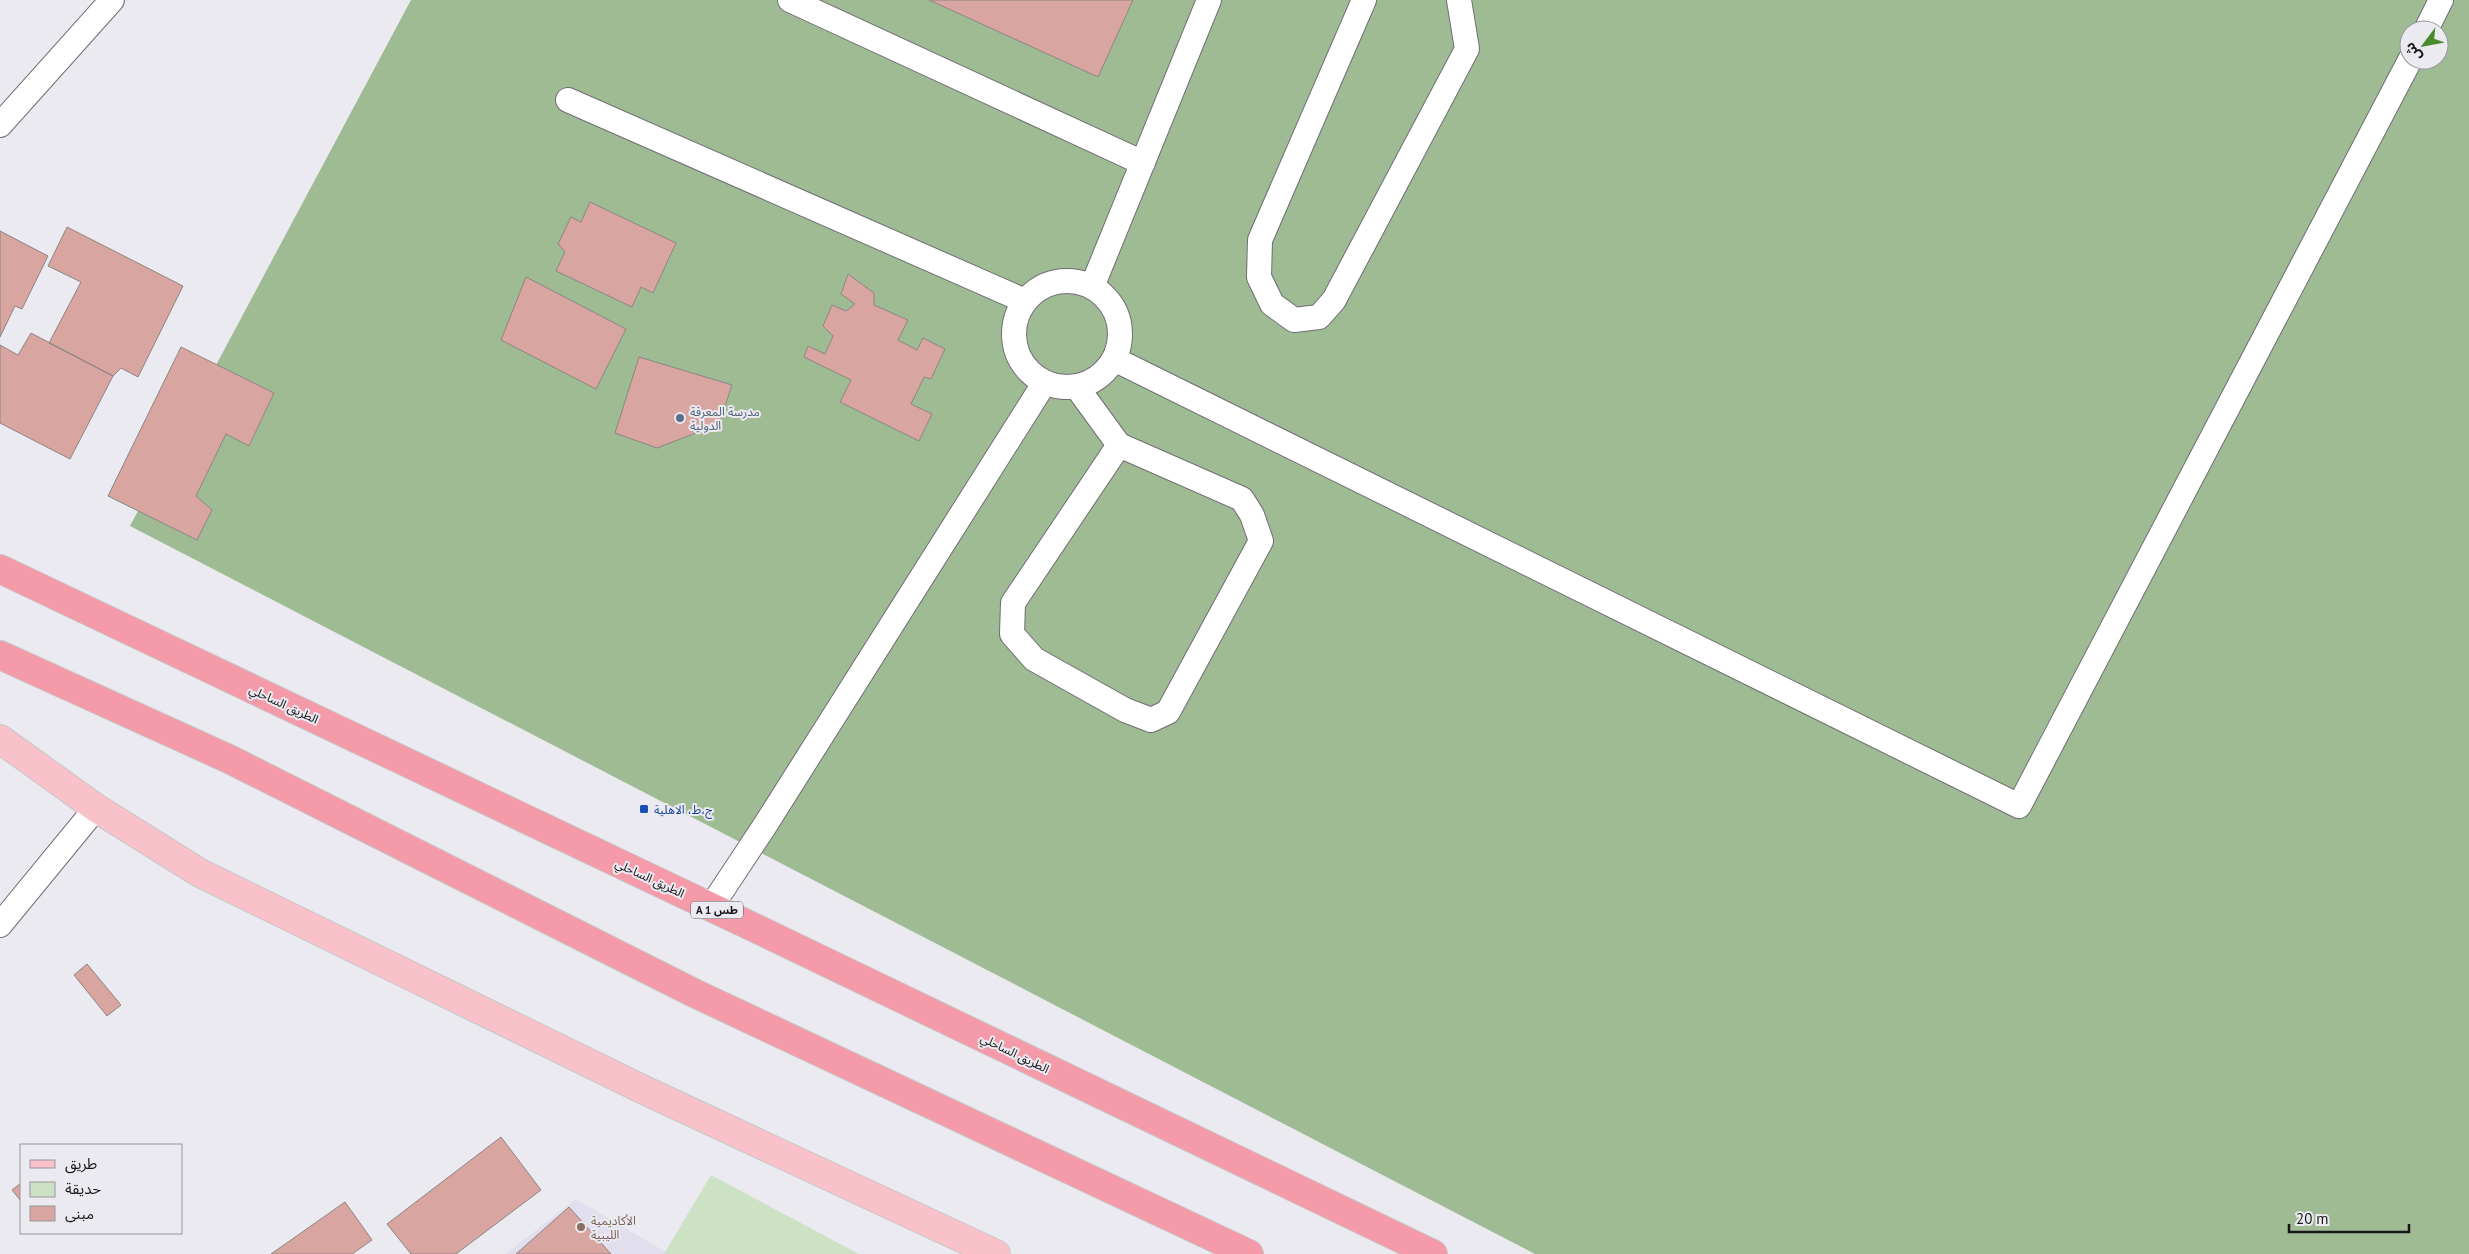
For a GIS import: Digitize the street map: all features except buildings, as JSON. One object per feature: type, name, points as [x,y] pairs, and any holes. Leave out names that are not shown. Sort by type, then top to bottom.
[{"type":"highway","name":"الطريق الساحلي","points":[[0,569],[710,906],[1433,1254]]},
{"type":"highway","points":[[0,655],[228,758],[694,993],[1249,1254]]},
{"type":"main road","points":[[0,739],[96,808],[200,873],[644,1090],[996,1254]]},
{"type":"lane","points":[[0,125],[112,0]]},
{"type":"lane","points":[[790,0],[1143,164]]},
{"type":"lane","points":[[1092,287],[1209,0]]},
{"type":"lane","points":[[1364,0],[1260,240],[1259,277],[1272,304],[1294,320],[1318,317],[1334,300],[1468,48],[1459,0]]},
{"type":"lane","points":[[2431,20],[2442,0]]},
{"type":"lane","points":[[1114,359],[2019,806],[2405,70]]},
{"type":"lane","points":[[568,100],[1025,301]]},
{"type":"lane","points":[[1065,280],[1092,287],[1102,294],[1112,306],[1118,320],[1120,343],[1114,359],[1095,379],[1076,386],[1063,387],[1045,382],[1033,375],[1022,363],[1015,346],[1014,330],[1017,315],[1025,301],[1037,290],[1052,283],[1065,280]]},
{"type":"lane","points":[[710,906],[770,819],[1045,382]]},
{"type":"lane","points":[[1076,386],[1118,444],[1242,499],[1252,515],[1261,541],[1168,712],[1151,720],[1125,710],[1034,659],[1012,634],[1013,603],[1118,444]]},
{"type":"lane","points":[[0,925],[96,808]]},
{"type":"shaded area","name":"الأكاديمية الليبية","points":[[576,1199],[669,1254],[505,1254]]},
{"type":"green space","points":[[411,0],[2469,0],[2469,1254],[1535,1254],[130,526]]},
{"type":"green space","points":[[711,1175],[859,1254],[664,1254]]},
{"type":"place","name":"مدرسة المعرفة الدولية","points":[[680,418]]},
{"type":"place","name":"ج،ط، الاهلية","points":[[644,809]]},
{"type":"place","name":"الأكاديمية الليبية","points":[[581,1227]]}]
